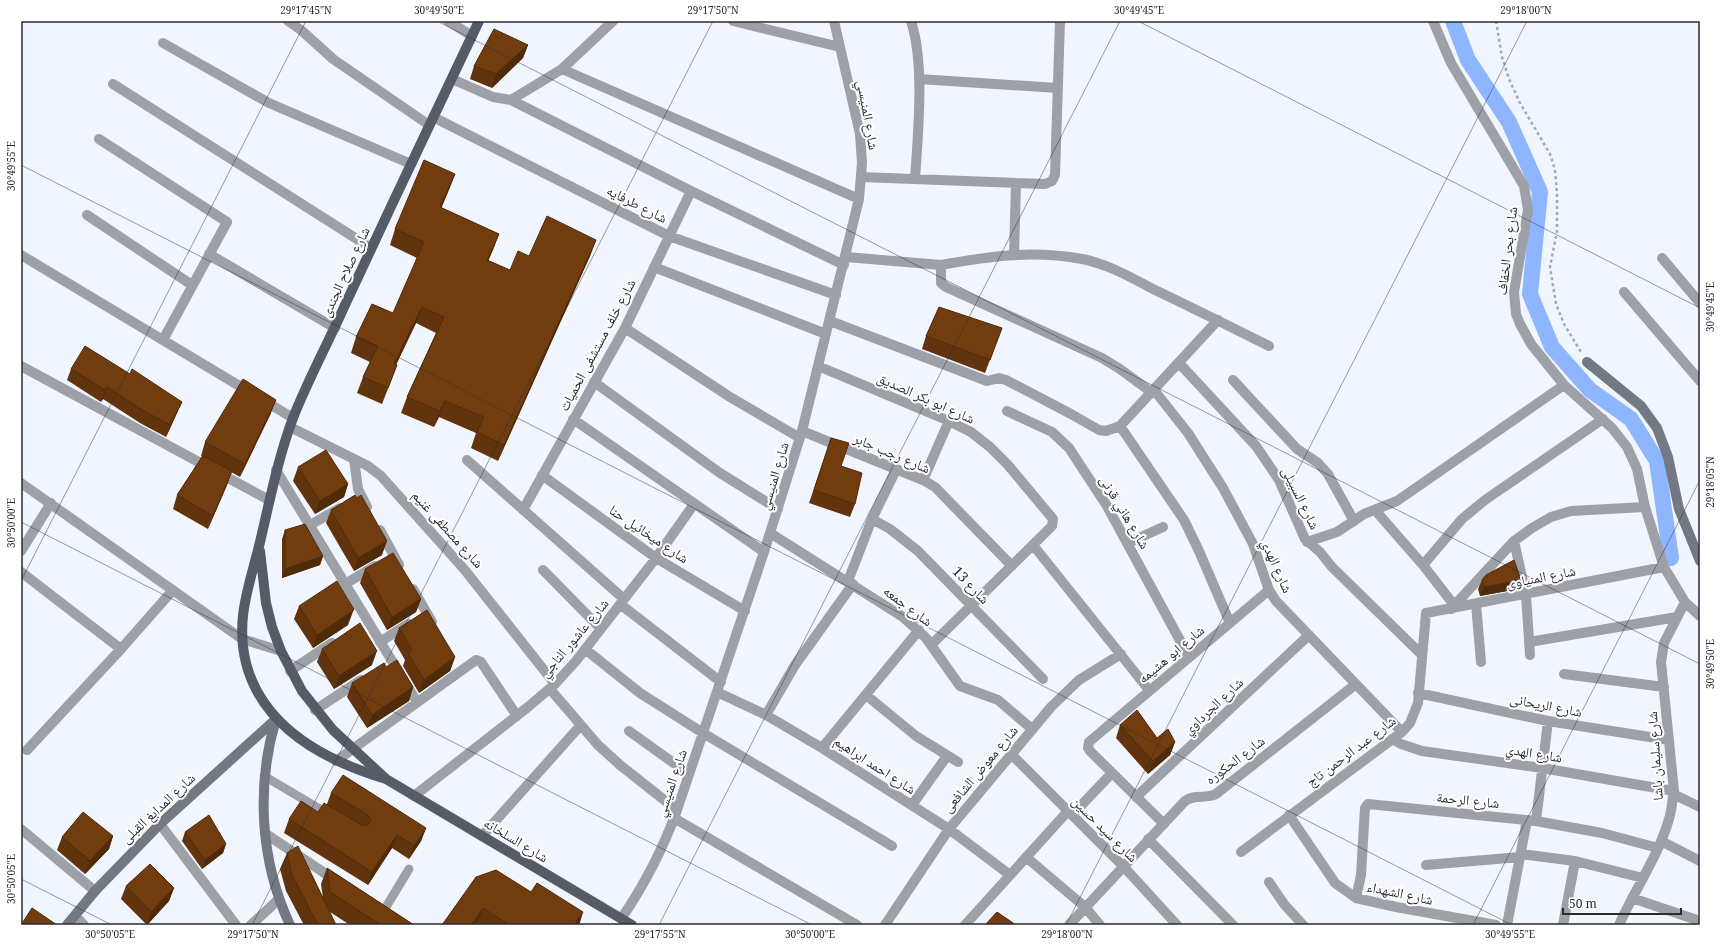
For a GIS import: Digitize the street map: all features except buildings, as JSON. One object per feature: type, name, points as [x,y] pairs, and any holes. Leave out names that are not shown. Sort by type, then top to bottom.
[{"type":"main road","name":"شارع صلاح الجندى","points":[[386,779],[360,771],[336,761],[304,742],[276,718],[265,706],[255,687],[246,664],[242,639],[243,609],[249,578],[259,544],[276,470],[292,423],[371,248],[479,21]]},
{"type":"main road","name":"شارع صلاح الجندى","points":[[259,544],[266,603],[272,627],[290,671],[315,710],[333,730],[386,779]]},
{"type":"main road","name":"شارع السلخانه","points":[[386,779],[632,925]]},
{"type":"street","name":"شارع طرفايه","points":[[288,21],[301,30],[332,59],[431,121],[669,236],[836,295]]},
{"type":"street","points":[[448,21],[472,36]]},
{"type":"street","points":[[512,100],[562,69],[613,21]]},
{"type":"street","points":[[733,21],[840,47]]},
{"type":"street","name":"شارع المنيسي","points":[[621,919],[651,872],[664,846],[676,814],[764,552],[801,435],[845,261],[859,199],[861,177],[860,134],[834,21]]},
{"type":"street","points":[[911,21],[915,33],[918,79],[918,136],[915,179]]},
{"type":"street","points":[[861,177],[1045,184],[1052,181],[1055,175],[1060,21]]},
{"type":"street","name":"شارع بحر الخفاف","points":[[1433,21],[1451,63],[1524,186],[1528,210],[1514,292],[1515,308],[1525,334],[1564,385],[1603,419],[1620,437],[1632,458],[1636,469],[1645,507],[1664,567],[1685,602],[1700,616]]},
{"type":"street","points":[[163,43],[269,103],[411,164]]},
{"type":"street","points":[[562,69],[859,199]]},
{"type":"street","points":[[452,79],[493,97],[512,100],[691,191],[845,261],[941,265],[996,255],[1056,255],[1084,260],[1113,269],[1269,346]]},
{"type":"street","points":[[918,79],[1058,88]]},
{"type":"street","points":[[113,84],[371,248]]},
{"type":"street","points":[[99,139],[227,222],[163,340]]},
{"type":"street","points":[[1014,255],[1016,183]]},
{"type":"street","name":"شارع خلف مستشفى الحميات","points":[[523,510],[624,328],[691,191]]},
{"type":"street","points":[[87,215],[192,285]]},
{"type":"street","points":[[209,254],[335,328]]},
{"type":"street","name":"شارع مصطفى غنيم","points":[[21,255],[163,340],[292,423],[368,466],[381,476],[464,568],[553,686],[580,726],[598,746],[676,814],[857,925]]},
{"type":"street","points":[[1662,258],[1700,303]]},
{"type":"street","name":"شارع الهدي","points":[[941,265],[941,283],[946,287],[1102,358],[1152,391],[1188,434],[1223,488],[1253,544],[1269,590],[1276,600],[1402,732]]},
{"type":"street","points":[[654,267],[826,334]]},
{"type":"street","points":[[1624,292],[1700,381]]},
{"type":"street","points":[[830,321],[988,381],[999,378],[1006,380],[1099,430],[1106,431],[1120,426],[1218,320]]},
{"type":"street","name":"شارع رجب جابر","points":[[624,328],[730,397],[801,435],[923,480],[935,487],[948,498],[1012,566]]},
{"type":"street","points":[[1588,362],[1641,406],[1657,428],[1668,457],[1679,509],[1700,561]]},
{"type":"street","name":"شارع السبيلى","points":[[1179,363],[1256,446],[1279,480],[1307,542],[1320,552],[1332,567],[1422,654]]},
{"type":"street","points":[[21,366],[269,500]]},
{"type":"street","name":"شارع ابو بكر الصديق","points":[[818,366],[949,421],[971,432],[990,447],[1052,517],[1052,526],[932,644]]},
{"type":"street","points":[[1233,380],[1297,449],[1324,469],[1354,521]]},
{"type":"street","points":[[594,382],[720,473],[778,509]]},
{"type":"street","points":[[1307,542],[1337,532],[1364,514],[1397,501],[1564,385]]},
{"type":"street","name":"شارع هاني قرنى","points":[[1007,410],[1052,432],[1065,443],[1107,506],[1189,657]]},
{"type":"street","points":[[1424,565],[1462,519],[1484,500],[1603,419]]},
{"type":"street","points":[[573,420],[764,552]]},
{"type":"street","points":[[923,480],[949,421]]},
{"type":"street","points":[[1120,426],[1184,520],[1199,550],[1230,623]]},
{"type":"street","points":[[354,459],[354,499],[373,518],[388,558],[407,577],[438,632]]},
{"type":"street","name":"شارع احمد ابراهيم","points":[[467,460],[622,602],[719,687],[822,748],[912,805],[949,829],[1010,875]]},
{"type":"street","points":[[276,470],[345,584],[364,622],[380,642],[388,662],[416,702]]},
{"type":"street","points":[[766,716],[795,665],[851,582],[872,519],[896,470]]},
{"type":"street","name":"شارع ميخائيل حنا","points":[[542,475],[656,558],[744,610]]},
{"type":"street","points":[[22,485],[51,503],[242,639],[281,651]]},
{"type":"street","points":[[310,525],[354,499]]},
{"type":"street","points":[[21,551],[51,503]]},
{"type":"street","name":"شارع عاشور الناجي","points":[[414,796],[553,686],[585,649],[622,602],[656,558],[694,504]]},
{"type":"street","points":[[1375,510],[1424,565],[1452,607],[1514,541],[1550,517],[1571,511],[1645,507]]},
{"type":"street","name":"شارع 13","points":[[872,519],[890,529],[918,550],[1043,679]]},
{"type":"street","points":[[1128,543],[1163,527]]},
{"type":"street","name":"شارع جمعه","points":[[770,533],[851,582],[903,617],[919,630],[932,644],[960,686],[998,700],[1032,729]]},
{"type":"street","points":[[1514,541],[1526,595],[1530,656]]},
{"type":"street","points":[[1033,545],[1149,690]]},
{"type":"street","points":[[345,584],[388,558]]},
{"type":"street","name":"شارع المنياوى","points":[[1424,615],[1452,607],[1526,595],[1664,567]]},
{"type":"street","points":[[543,570],[601,629]]},
{"type":"street","points":[[21,572],[121,649]]},
{"type":"street","points":[[27,750],[121,649],[173,590]]},
{"type":"street","name":"شارع ابو هشيمه","points":[[1112,773],[1088,748],[1090,739],[1269,590]]},
{"type":"street","name":"شارع سليمان باشا","points":[[1619,925],[1659,845],[1670,818],[1674,792],[1661,662],[1664,643],[1685,602]]},
{"type":"street","points":[[1476,604],[1481,662]]},
{"type":"street","points":[[380,642],[427,613]]},
{"type":"street","name":"شارع عبد الرحمن تاج","points":[[1241,852],[1402,732],[1410,724],[1418,703],[1424,615]]},
{"type":"street","points":[[1529,642],[1677,617]]},
{"type":"street","points":[[822,748],[919,630]]},
{"type":"street","name":"شارع الجرداوي","points":[[1136,797],[1309,635]]},
{"type":"street","points":[[290,671],[341,637]]},
{"type":"street","points":[[585,649],[640,693],[703,733],[892,846]]},
{"type":"street","name":"شارع معوض الشافعى","points":[[885,925],[949,829],[1032,729],[1066,690],[1092,671],[1121,654]]},
{"type":"street","points":[[336,761],[416,702],[458,668],[474,660],[480,661],[517,716]]},
{"type":"street","points":[[315,710],[372,673]]},
{"type":"street","points":[[1564,674],[1664,687]]},
{"type":"street","name":"شارع الحكوره","points":[[1069,925],[1187,799],[1191,797],[1206,797],[1216,794],[1356,684]]},
{"type":"street","name":"شارع الريحانى","points":[[1418,692],[1548,721],[1669,740]]},
{"type":"street","points":[[866,694],[916,736],[958,762]]},
{"type":"street","points":[[276,718],[268,750],[264,776],[264,815],[269,859],[279,899],[290,925]]},
{"type":"street","name":"شارع المدابغ القبلى","points":[[67,925],[95,891],[160,824],[276,718]]},
{"type":"street","points":[[1507,925],[1521,855],[1532,820],[1542,768],[1548,721]]},
{"type":"street","points":[[482,836],[580,726]]},
{"type":"street","points":[[629,731],[689,774]]},
{"type":"street","name":"شارع الهدي","points":[[1392,739],[1401,744],[1422,751],[1542,768],[1674,792],[1700,807]]},
{"type":"street","name":"شارع سيد حسين","points":[[1011,754],[1124,867],[1177,925]]},
{"type":"street","points":[[912,805],[947,756]]},
{"type":"street","points":[[965,925],[1026,857],[1112,773],[1164,824]]},
{"type":"street","name":"شارع الرحمة","points":[[1356,898],[1361,875],[1365,808],[1368,804],[1532,820],[1659,845],[1700,861]]},
{"type":"street","name":"شارع الشهداء","points":[[1289,815],[1335,883],[1356,898],[1382,905],[1496,925]]},
{"type":"street","points":[[160,824],[236,925]]},
{"type":"street","points":[[21,830],[95,891]]},
{"type":"street","points":[[266,834],[344,886]]},
{"type":"street","points":[[1148,840],[1233,925]]},
{"type":"street","points":[[1426,865],[1521,855],[1575,861],[1643,878]]},
{"type":"street","points":[[1026,857],[1085,908],[1100,925]]},
{"type":"street","points":[[1563,925],[1575,861]]},
{"type":"street","points":[[1269,882],[1284,904],[1303,925]]},
{"type":"street","points":[[1632,898],[1700,921]]},
{"type":"street","points":[[251,925],[279,899]]},
{"type":"street","points":[[75,916],[84,925]]},
{"type":"lane","points":[[264,776],[341,822]]},
{"type":"lane","points":[[383,912],[409,869]]},
{"type":"path","points":[[1496,21],[1502,57],[1509,79],[1520,103],[1550,154],[1556,170],[1556,231],[1550,267],[1556,304],[1567,330],[1588,362]]},
{"type":"waterway","points":[[1453,21],[1468,60],[1509,122],[1540,192],[1530,294],[1552,347],[1590,390],[1631,419],[1657,461],[1671,558]]}]
